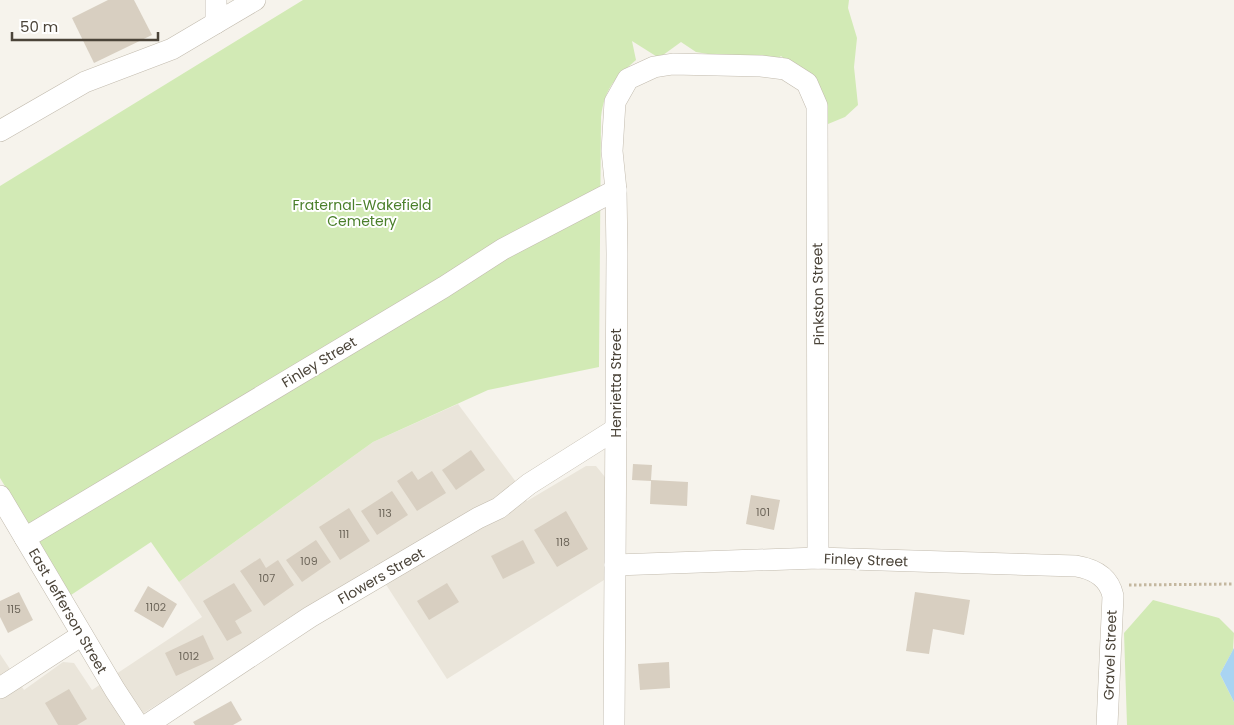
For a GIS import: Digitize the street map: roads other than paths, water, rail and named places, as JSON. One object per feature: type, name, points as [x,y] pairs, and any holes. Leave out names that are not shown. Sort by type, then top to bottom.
[{"type":"street","points":[[216,0],[216,23]]},
{"type":"street","points":[[0,131],[85,82],[172,49],[255,0]]},
{"type":"street","name":"Pinkston Street","points":[[660,66],[672,64],[761,66],[785,69],[807,83],[817,106],[818,558]]},
{"type":"street","name":"Henrietta Street","points":[[614,725],[616,190],[612,151],[615,102],[628,79],[660,66]]},
{"type":"street","name":"Finley Street","points":[[25,538],[444,287],[504,249],[616,190]]},
{"type":"street","name":"Flowers Street","points":[[147,725],[310,617],[400,566],[478,518],[499,508],[529,484],[616,429]]},
{"type":"street","name":"East Jefferson Street","points":[[0,496],[82,636],[138,725]]},
{"type":"street","name":"Finley Street","points":[[615,565],[818,558],[1076,566],[1092,568],[1110,585]]},
{"type":"street","name":"Gravel Street","points":[[1107,725],[1113,596],[1110,585]]},
{"type":"street","points":[[0,688],[82,636]]},
{"type":"water","points":[[1234,648],[1234,702],[1220,674]]},
{"type":"park label","name":"Fraternal-Wakefield Cemetery","points":[[362,214]]}]
